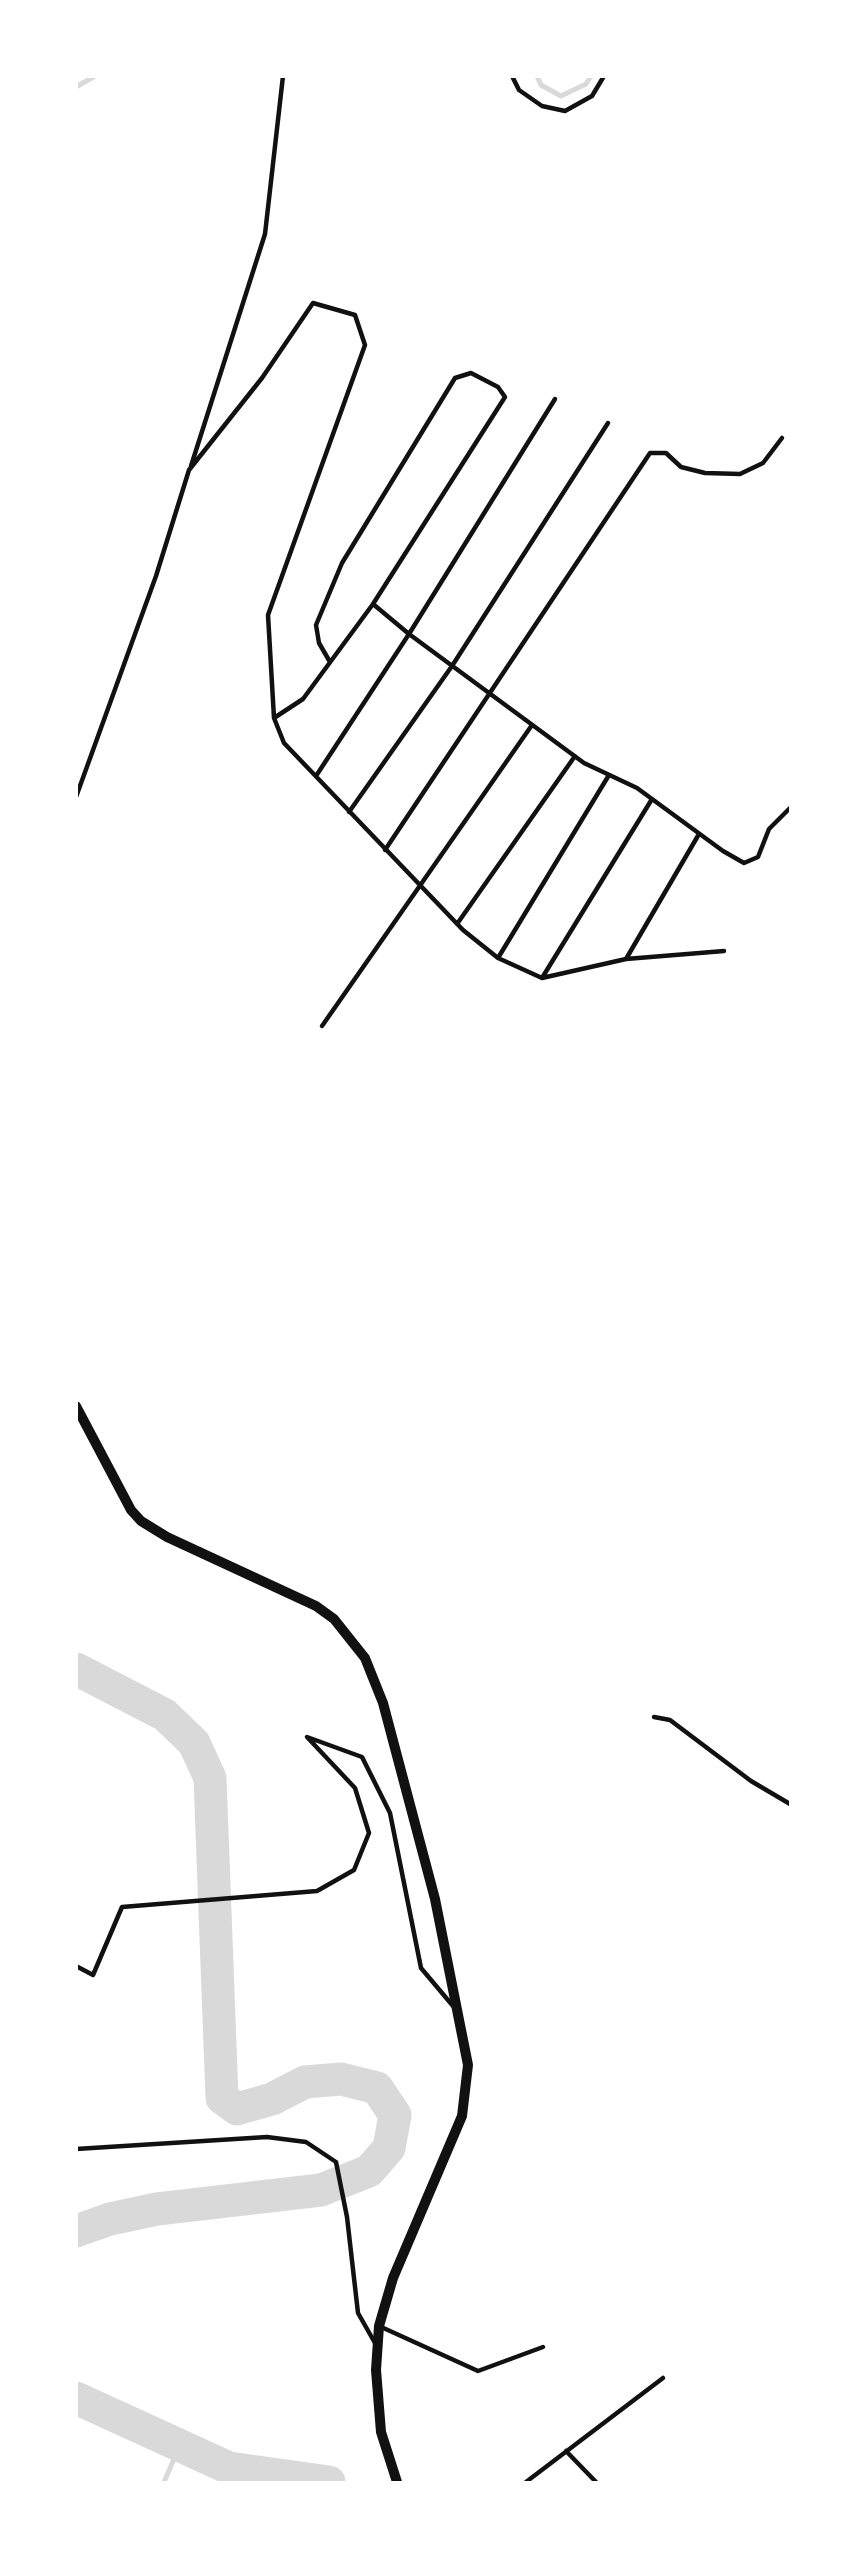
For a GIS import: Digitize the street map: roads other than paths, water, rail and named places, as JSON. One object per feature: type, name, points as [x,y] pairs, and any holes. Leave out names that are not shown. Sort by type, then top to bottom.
[{"type":"street","points":[[76,1406],[131,1510],[141,1521],[167,1537],[316,1606],[334,1619],[356,1643],[372,1673],[383,1703],[435,1899],[468,2065],[462,2116],[393,2278],[379,2326],[376,2370],[381,2432],[397,2482]]},
{"type":"lane","points":[[76,797],[156,576],[265,234],[283,76]]},
{"type":"lane","points":[[513,76],[519,90],[534,101],[542,106],[565,111],[592,96],[604,76]]},
{"type":"lane","points":[[189,470],[262,378],[293,328],[313,303],[355,315],[365,345],[268,615],[274,718],[284,743],[457,924],[498,958],[542,978],[626,958],[724,951]]},
{"type":"lane","points":[[274,718],[303,699],[373,604],[505,397],[498,387],[471,373],[455,378],[342,563],[316,626],[319,643],[330,662]]},
{"type":"lane","points":[[316,776],[409,634],[555,399]]},
{"type":"lane","points":[[349,812],[452,666],[608,423]]},
{"type":"lane","points":[[386,849],[650,453],[666,453],[681,467],[705,473],[740,474],[763,463],[782,438]]},
{"type":"lane","points":[[373,604],[409,634],[575,756],[652,799],[699,834],[744,863],[758,857],[770,829],[790,808]]},
{"type":"lane","points":[[322,1026],[532,725]]},
{"type":"lane","points":[[457,924],[575,756]]},
{"type":"lane","points":[[498,958],[609,775]]},
{"type":"lane","points":[[542,978],[652,799]]},
{"type":"lane","points":[[626,958],[699,834]]},
{"type":"lane","points":[[654,1718],[670,1720],[751,1781],[790,1804]]},
{"type":"lane","points":[[76,1966],[93,1975],[122,1907],[317,1891],[354,1870],[369,1833],[355,1788],[307,1737],[362,1757],[390,1813],[421,1968],[457,2011]]},
{"type":"lane","points":[[76,2149],[267,2137],[306,2142],[336,2162],[347,2217],[358,2313],[377,2345]]},
{"type":"lane","points":[[379,2326],[478,2371],[543,2347]]},
{"type":"lane","points":[[526,2482],[663,2378]]},
{"type":"lane","points":[[566,2451],[596,2482]]},
{"type":"waterway","points":[[76,87],[95,76]]},
{"type":"waterway","points":[[537,76],[541,85],[561,96],[586,84],[591,76]]},
{"type":"waterway","points":[[76,1669],[165,1715],[194,1743],[210,1778],[222,2098],[237,2109],[272,2099],[305,2082],[341,2079],[377,2088],[395,2115],[389,2148],[369,2171],[321,2190],[157,2209],[110,2219],[76,2231]]},
{"type":"waterway","points":[[76,2398],[229,2468],[329,2482]]},
{"type":"waterway","points":[[164,2482],[180,2445]]}]
